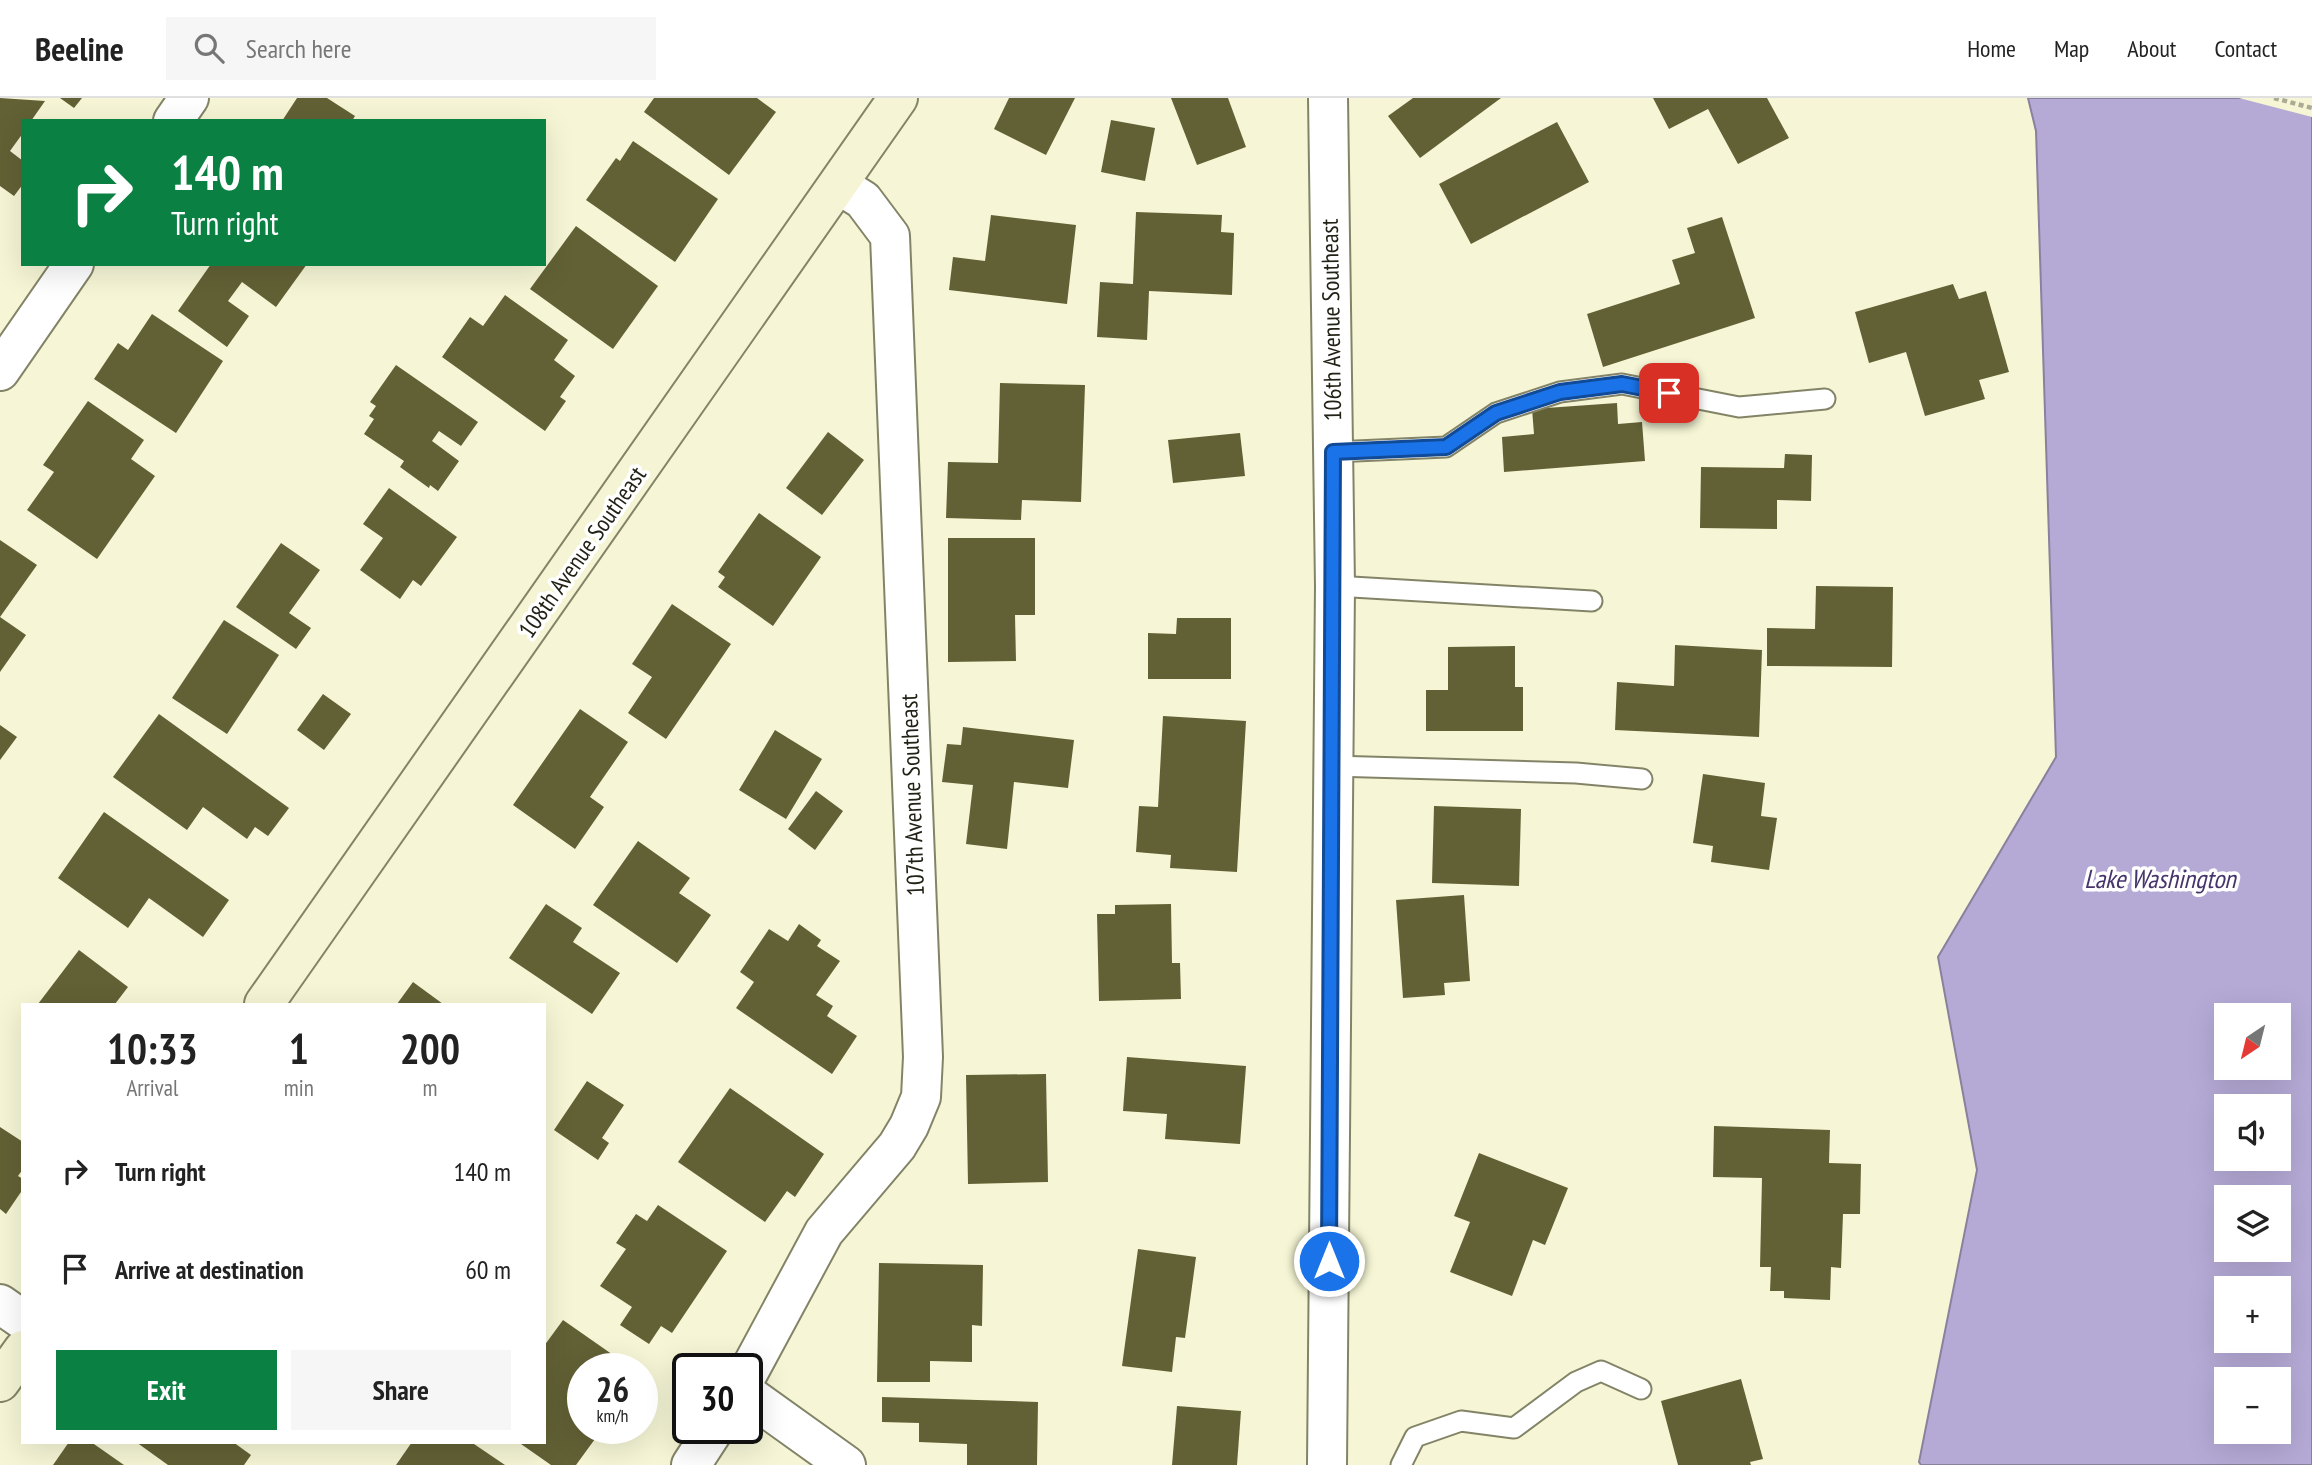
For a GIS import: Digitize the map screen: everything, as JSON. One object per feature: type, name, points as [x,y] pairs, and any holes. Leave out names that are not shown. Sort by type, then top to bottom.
[{"type":"street","points":[[174,119],[188,98]]},
{"type":"street","name":"108th Avenue Southeast","points":[[265,1003],[898,98]]},
{"type":"street","name":"106th Avenue Southeast","points":[[1327,1465],[1335,586],[1328,98]]},
{"type":"street","name":"107th Avenue Southeast","points":[[759,1353],[824,1232],[897,1146],[920,1097],[923,1057],[890,236],[863,200],[839,185]]},
{"type":"street","points":[[0,371],[73,266]]},
{"type":"street","points":[[0,1304],[21,1319]]},
{"type":"street","points":[[0,1382],[21,1353]]},
{"type":"street","points":[[763,1405],[846,1465]]},
{"type":"street","points":[[691,1465],[705,1444]]},
{"type":"lane","points":[[1333,452],[1446,447],[1496,413],[1560,392],[1622,384],[1739,407],[1825,399]]},
{"type":"lane","points":[[1335,586],[1592,601]]},
{"type":"lane","points":[[1332,766],[1576,773],[1642,779]]},
{"type":"lane","points":[[1401,1465],[1415,1437],[1461,1421],[1514,1429],[1576,1382],[1601,1371],[1641,1389]]},
{"type":"path","points":[[2274,98],[2312,108]]},
{"type":"water","name":"Lake Washington","points":[[2028,98],[2312,98],[2312,1465],[1921,1465],[1919,1462],[1977,1170],[1938,957],[2056,757],[2036,131]]},
{"type":"pier","points":[[2239,98],[2312,98],[2312,117]]},
{"type":"building","points":[[0,98],[45,101],[32,119],[21,119],[21,136],[10,151],[21,159],[21,187],[14,196],[0,186]]},
{"type":"building","points":[[60,98],[82,98],[74,108]]},
{"type":"building","points":[[297,98],[327,98],[355,116],[353,119],[283,119]]},
{"type":"building","points":[[654,98],[757,98],[776,112],[729,175],[644,112]]},
{"type":"building","points":[[1009,98],[1075,98],[1046,155],[994,129]]},
{"type":"building","points":[[1171,98],[1228,98],[1246,147],[1197,165]]},
{"type":"building","points":[[1413,98],[1501,98],[1420,158],[1388,116]]},
{"type":"building","points":[[1653,98],[1767,98],[1789,138],[1738,164],[1708,109],[1669,129]]},
{"type":"building","points":[[1111,120],[1155,128],[1145,181],[1101,172]]},
{"type":"building","points":[[1557,122],[1589,182],[1471,244],[1439,184]]},
{"type":"building","points":[[633,141],[718,199],[675,262],[586,200],[616,158],[620,161]]},
{"type":"building","points":[[1136,212],[1222,215],[1221,232],[1234,233],[1232,295],[1149,291],[1147,340],[1097,337],[1100,282],[1133,284]]},
{"type":"building","points":[[991,215],[1076,225],[1067,304],[949,290],[953,257],[985,261]]},
{"type":"building","points":[[1722,217],[1755,318],[1603,367],[1587,314],[1680,284],[1672,260],[1695,253],[1687,228]]},
{"type":"building","points":[[576,226],[658,286],[613,349],[530,289]]},
{"type":"building","points":[[210,266],[306,266],[276,307],[242,282],[228,301],[249,316],[227,347],[178,311]]},
{"type":"building","points":[[1953,284],[1959,299],[1986,291],[2009,372],[1979,380],[1985,399],[1925,416],[1906,352],[1869,363],[1855,312]]},
{"type":"building","points":[[505,295],[568,340],[554,360],[575,376],[560,397],[566,401],[545,431],[442,357],[470,317],[483,326]]},
{"type":"building","points":[[152,314],[223,361],[176,433],[94,379],[118,343],[128,350]]},
{"type":"building","points":[[396,365],[478,422],[461,446],[439,431],[432,441],[459,461],[438,491],[430,485],[429,488],[400,467],[404,461],[364,434],[374,419],[369,416],[376,406],[370,402]]},
{"type":"building","points":[[1000,383],[1085,385],[1081,502],[1022,500],[1021,520],[946,518],[948,462],[998,463]]},
{"type":"building","points":[[88,401],[144,440],[131,459],[155,476],[97,559],[27,510],[54,472],[43,465]]},
{"type":"building","points":[[1617,403],[1618,424],[1642,422],[1645,461],[1504,472],[1502,437],[1534,434],[1532,409]]},
{"type":"building","points":[[828,432],[864,460],[822,515],[786,488]]},
{"type":"building","points":[[1240,433],[1245,476],[1173,483],[1168,440]]},
{"type":"building","points":[[1785,454],[1812,455],[1811,501],[1777,500],[1777,529],[1700,528],[1701,467],[1784,468]]},
{"type":"building","points":[[389,488],[457,537],[421,586],[413,580],[400,599],[360,570],[383,538],[363,524]]},
{"type":"building","points":[[759,513],[821,557],[773,626],[718,587],[725,577],[718,572]]},
{"type":"building","points":[[948,538],[1035,538],[1035,615],[1015,615],[1016,661],[948,662]]},
{"type":"building","points":[[0,540],[37,565],[0,617]]},
{"type":"building","points":[[281,543],[320,570],[289,613],[311,628],[296,649],[236,607]]},
{"type":"building","points":[[1816,586],[1893,587],[1892,667],[1767,666],[1767,628],[1815,629]]},
{"type":"building","points":[[672,604],[731,644],[666,739],[628,713],[652,677],[632,664]]},
{"type":"building","points":[[0,617],[26,635],[0,672]]},
{"type":"building","points":[[1177,618],[1231,618],[1231,679],[1148,679],[1148,633],[1176,634]]},
{"type":"building","points":[[224,620],[279,655],[227,734],[172,698]]},
{"type":"building","points":[[1675,645],[1762,650],[1759,737],[1615,730],[1617,682],[1674,686]]},
{"type":"building","points":[[1515,646],[1515,687],[1523,687],[1523,731],[1426,731],[1426,690],[1448,690],[1448,647]]},
{"type":"building","points":[[323,694],[351,714],[324,750],[297,730]]},
{"type":"building","points":[[580,709],[628,742],[590,797],[604,807],[575,849],[513,805]]},
{"type":"building","points":[[159,714],[289,808],[268,836],[255,827],[247,839],[203,807],[187,830],[113,777]]},
{"type":"building","points":[[1163,716],[1246,721],[1237,872],[1170,868],[1171,855],[1136,852],[1139,806],[1158,807]]},
{"type":"building","points":[[0,725],[17,737],[0,760]]},
{"type":"building","points":[[963,727],[1074,740],[1068,788],[1014,782],[1007,849],[966,844],[973,785],[942,782],[947,744],[961,745]]},
{"type":"building","points":[[775,730],[822,759],[786,819],[739,790]]},
{"type":"building","points":[[1703,774],[1765,783],[1761,816],[1777,818],[1769,870],[1711,862],[1713,846],[1693,843]]},
{"type":"building","points":[[816,791],[843,811],[815,850],[788,829]]},
{"type":"building","points":[[1434,806],[1521,809],[1519,886],[1432,883]]},
{"type":"building","points":[[104,812],[229,900],[203,937],[149,898],[128,928],[58,878]]},
{"type":"building","points":[[638,841],[690,878],[679,893],[711,915],[677,963],[593,905]]},
{"type":"building","points":[[1464,895],[1470,981],[1444,983],[1445,995],[1403,998],[1396,900]]},
{"type":"building","points":[[546,904],[582,928],[573,942],[620,973],[592,1014],[509,958]]},
{"type":"building","points":[[1171,904],[1172,963],[1180,963],[1181,999],[1099,1001],[1097,914],[1115,914],[1115,905]]},
{"type":"building","points":[[799,924],[821,940],[817,946],[840,961],[816,995],[833,1006],[827,1016],[857,1036],[832,1074],[736,1008],[754,982],[740,972],[769,929],[788,941]]},
{"type":"building","points":[[79,950],[128,987],[116,1003],[39,1003]]},
{"type":"building","points":[[413,982],[442,1003],[398,1003]]},
{"type":"building","points":[[1127,1057],[1246,1066],[1240,1144],[1165,1139],[1167,1114],[1123,1111]]},
{"type":"building","points":[[1046,1074],[1048,1182],[968,1184],[966,1075]]},
{"type":"building","points":[[587,1081],[624,1105],[602,1138],[609,1143],[598,1160],[554,1130]]},
{"type":"building","points":[[730,1088],[824,1154],[795,1197],[787,1191],[765,1222],[678,1162]]},
{"type":"building","points":[[1714,1126],[1830,1130],[1829,1163],[1861,1164],[1860,1214],[1843,1214],[1841,1268],[1831,1267],[1830,1300],[1784,1298],[1784,1291],[1770,1291],[1771,1267],[1760,1267],[1762,1178],[1713,1177]]},
{"type":"building","points":[[0,1127],[21,1141],[21,1172],[18,1176],[21,1178],[21,1192],[6,1214],[0,1209]]},
{"type":"building","points":[[1479,1153],[1568,1188],[1545,1245],[1533,1240],[1512,1296],[1450,1272],[1470,1222],[1454,1216]]},
{"type":"building","points":[[658,1205],[727,1251],[672,1333],[661,1326],[649,1344],[620,1325],[632,1307],[600,1286],[626,1249],[616,1243],[636,1214],[647,1221]]},
{"type":"building","points":[[1138,1249],[1196,1257],[1185,1338],[1176,1337],[1172,1372],[1122,1366]]},
{"type":"building","points":[[879,1263],[983,1265],[982,1326],[972,1325],[972,1362],[930,1361],[930,1382],[877,1382]]},
{"type":"building","points":[[563,1320],[610,1353],[567,1353],[567,1444],[591,1444],[576,1465],[551,1465],[521,1444],[546,1444],[546,1343]]},
{"type":"building","points":[[1741,1379],[1763,1459],[1750,1462],[1751,1465],[1678,1465],[1661,1401]]},
{"type":"building","points":[[882,1397],[1038,1402],[1037,1465],[967,1465],[967,1444],[919,1442],[919,1423],[882,1422]]},
{"type":"building","points":[[1177,1406],[1241,1411],[1237,1465],[1172,1465]]},
{"type":"building","points":[[68,1444],[94,1444],[124,1465],[53,1465]]},
{"type":"building","points":[[139,1444],[236,1444],[251,1455],[244,1465],[168,1465]]},
{"type":"building","points":[[411,1444],[474,1444],[505,1465],[396,1465]]},
{"type":"route","points":[[1329,1261],[1335,586],[1333,452],[1446,447],[1496,413],[1560,392],[1622,384],[1669,393]]}]
